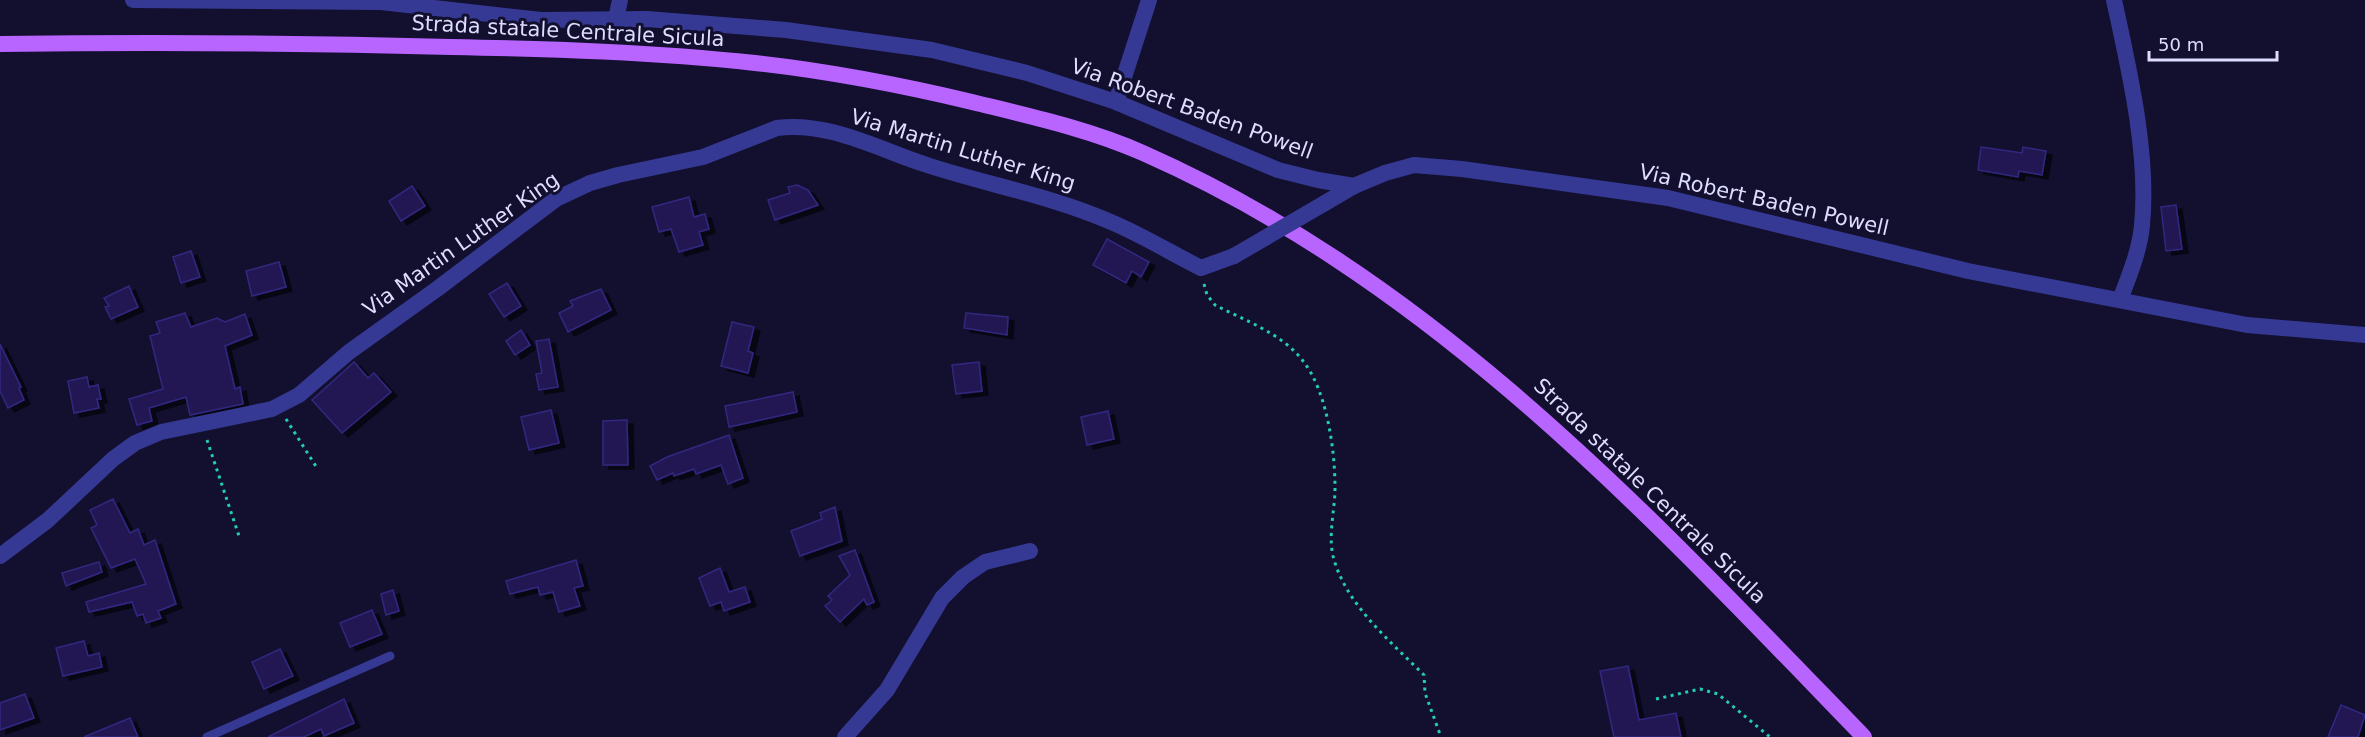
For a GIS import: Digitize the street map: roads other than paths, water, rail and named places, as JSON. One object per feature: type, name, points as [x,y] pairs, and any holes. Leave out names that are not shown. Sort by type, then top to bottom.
[{"type":"main road","name":"Strada statale Centrale Sicula","points":[[0,44],[129,42],[609,51],[758,63],[902,86],[1041,118],[1140,152],[1254,208],[1359,274],[1450,340],[1582,452],[1678,545],[1864,737]]},
{"type":"street","name":"Via Robert Baden Powell","points":[[133,0],[381,2],[519,18],[616,19],[786,30],[932,50],[1027,73],[1116,102],[1278,170],[1354,186],[1385,173],[1414,165],[1668,198],[1968,271],[2247,325],[2365,335]]},
{"type":"street","points":[[616,19],[620,0]]},
{"type":"street","points":[[1116,102],[1149,0]]},
{"type":"street","points":[[2114,0],[2132,80],[2142,192],[2142,225],[2134,261],[2120,300]]},
{"type":"street","name":"Via Martin Luther King","points":[[0,556],[57,513],[113,459],[135,443],[161,432],[280,406],[299,395],[349,352],[556,199],[590,183],[618,175],[703,157],[777,128],[790,126],[837,134],[936,168],[1022,191],[1113,222],[1201,268],[1234,256],[1354,186]]},
{"type":"street","points":[[845,737],[887,690],[942,598],[963,577],[985,562],[1030,551]]},
{"type":"lane","points":[[207,737],[390,656]]}]
